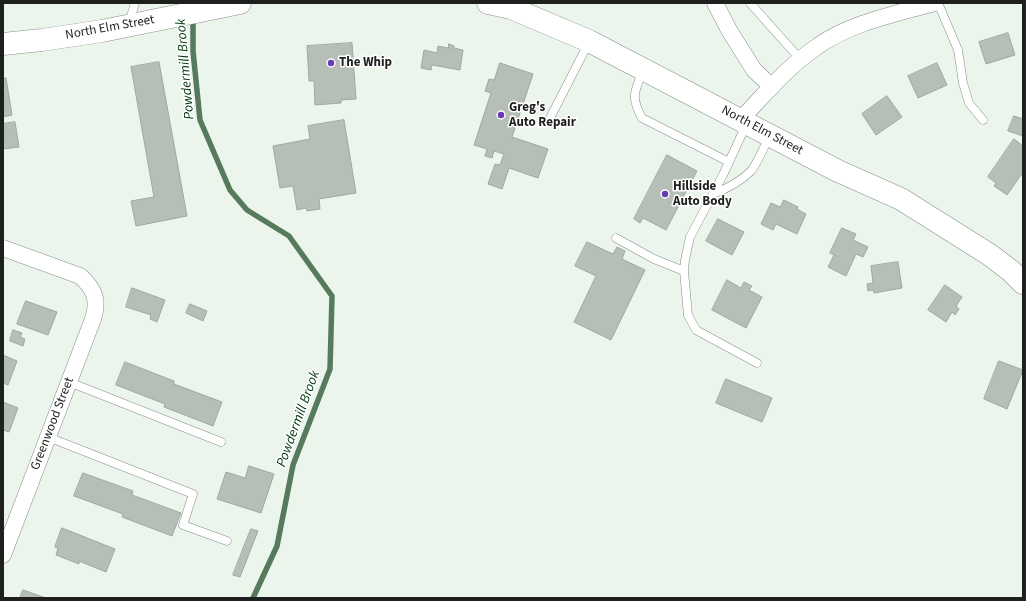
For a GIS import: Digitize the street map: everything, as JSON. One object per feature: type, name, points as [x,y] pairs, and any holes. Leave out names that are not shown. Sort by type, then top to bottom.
[{"type":"highway","name":"North Elm Street","points":[[488,3],[511,8],[589,41],[838,171],[901,199],[990,255],[1011,271],[1023,283]]},
{"type":"highway","name":"North Elm Street","points":[[3,44],[102,31],[231,4]]},
{"type":"street","points":[[715,3],[729,30],[754,70],[772,87]]},
{"type":"street","points":[[744,121],[772,87],[800,59],[819,45],[843,32],[934,3]]},
{"type":"street","name":"Greenwood Street","points":[[3,248],[80,276],[87,282],[93,291],[96,301],[96,311],[3,555]]},
{"type":"lane","points":[[128,25],[135,3]]},
{"type":"lane","points":[[750,3],[800,59]]},
{"type":"lane","points":[[938,3],[958,50],[963,83],[969,103],[983,120]]},
{"type":"lane","points":[[548,122],[589,41]]},
{"type":"lane","points":[[643,69],[635,92],[635,105],[642,118],[729,162]]},
{"type":"lane","points":[[744,121],[729,162],[690,237],[684,271],[688,315],[696,330],[757,363]]},
{"type":"lane","points":[[713,194],[732,185],[752,170],[770,135]]},
{"type":"lane","points":[[616,238],[654,259],[684,271]]},
{"type":"lane","points":[[69,382],[221,442]]},
{"type":"lane","points":[[48,436],[193,494],[183,525],[227,541]]},
{"type":"building","points":[[1008,33],[1015,55],[986,64],[979,42]]},
{"type":"building","name":"The Whip","points":[[352,43],[356,99],[341,100],[341,103],[315,105],[314,81],[309,81],[307,46]]},
{"type":"building","points":[[449,44],[454,46],[454,48],[463,50],[460,70],[432,65],[431,70],[421,68],[424,50],[437,53],[438,46],[448,48]]},
{"type":"building","points":[[159,62],[187,216],[136,226],[131,201],[154,197],[131,67]]},
{"type":"building","name":"Greg's Auto Repair","points":[[500,63],[533,74],[512,137],[548,149],[538,178],[509,168],[502,189],[488,184],[495,164],[500,165],[504,154],[494,151],[492,158],[485,156],[487,149],[474,145],[491,93],[485,91],[489,79],[494,80]]},
{"type":"building","points":[[937,63],[947,85],[918,98],[908,76]]},
{"type":"building","points":[[3,78],[6,78],[12,115],[3,117]]},
{"type":"building","points":[[887,96],[902,117],[876,135],[862,114]]},
{"type":"building","points":[[1014,116],[1023,119],[1023,136],[1008,131]]},
{"type":"building","points":[[344,120],[356,193],[319,199],[320,209],[307,211],[306,208],[297,210],[293,186],[280,188],[273,146],[310,139],[308,126]]},
{"type":"building","points":[[15,122],[19,147],[3,149],[3,124]]},
{"type":"building","points":[[1014,139],[1023,146],[1023,172],[1007,195],[994,186],[996,183],[988,177]]},
{"type":"building","name":"Hillside Auto Body","points":[[667,155],[697,171],[666,230],[643,218],[640,223],[634,219]]},
{"type":"building","points":[[784,200],[798,207],[797,209],[806,214],[797,234],[776,224],[773,230],[761,224],[771,203],[780,207]]},
{"type":"building","points":[[718,219],[744,232],[732,255],[706,241]]},
{"type":"building","points":[[842,228],[856,234],[853,240],[868,247],[863,257],[856,254],[846,276],[828,267],[834,255],[830,253]]},
{"type":"building","points":[[587,242],[613,254],[617,247],[625,251],[622,259],[645,270],[611,340],[574,322],[596,276],[575,266]]},
{"type":"building","points":[[898,262],[902,288],[874,293],[873,290],[868,291],[867,284],[873,283],[871,266]]},
{"type":"building","points":[[727,280],[741,288],[744,282],[752,286],[749,290],[762,297],[746,328],[712,310]]},
{"type":"building","points":[[945,285],[962,297],[956,306],[959,309],[955,315],[952,312],[946,322],[928,310]]},
{"type":"building","points":[[132,288],[165,300],[157,322],[150,319],[151,315],[126,307]]},
{"type":"building","points":[[26,301],[57,312],[48,335],[17,324]]},
{"type":"building","points":[[190,304],[207,311],[203,321],[186,313]]},
{"type":"building","points":[[13,330],[22,333],[20,337],[25,339],[23,346],[10,341]]},
{"type":"building","points":[[3,355],[17,361],[8,385],[3,383]]},
{"type":"building","points":[[999,361],[1023,370],[1007,409],[984,399]]},
{"type":"building","points":[[125,362],[174,381],[174,384],[222,402],[213,426],[164,407],[165,404],[116,385]]},
{"type":"building","points":[[726,379],[772,398],[762,422],[716,403]]},
{"type":"building","points":[[3,402],[18,408],[9,432],[3,430]]},
{"type":"building","points":[[249,466],[274,474],[261,513],[217,499],[226,472],[245,478]]},
{"type":"building","points":[[83,473],[133,491],[132,495],[181,513],[172,536],[122,517],[123,514],[74,496]]},
{"type":"building","points":[[62,528],[115,549],[106,572],[79,561],[79,564],[56,555],[58,548],[55,547]]},
{"type":"building","points":[[251,529],[258,531],[240,577],[233,575]]},
{"type":"building","points":[[23,590],[46,598],[20,598]]},
{"type":"waterway","name":"Powdermill Brook","points":[[193,17],[193,51],[200,120],[230,190],[247,210],[289,236],[332,296],[330,369],[293,465],[277,546],[253,598]]},
{"type":"place","name":"The Whip","points":[[331,63]]},
{"type":"place","name":"Greg's Auto Repair","points":[[501,115]]},
{"type":"place","name":"Hillside Auto Body","points":[[665,194]]}]
